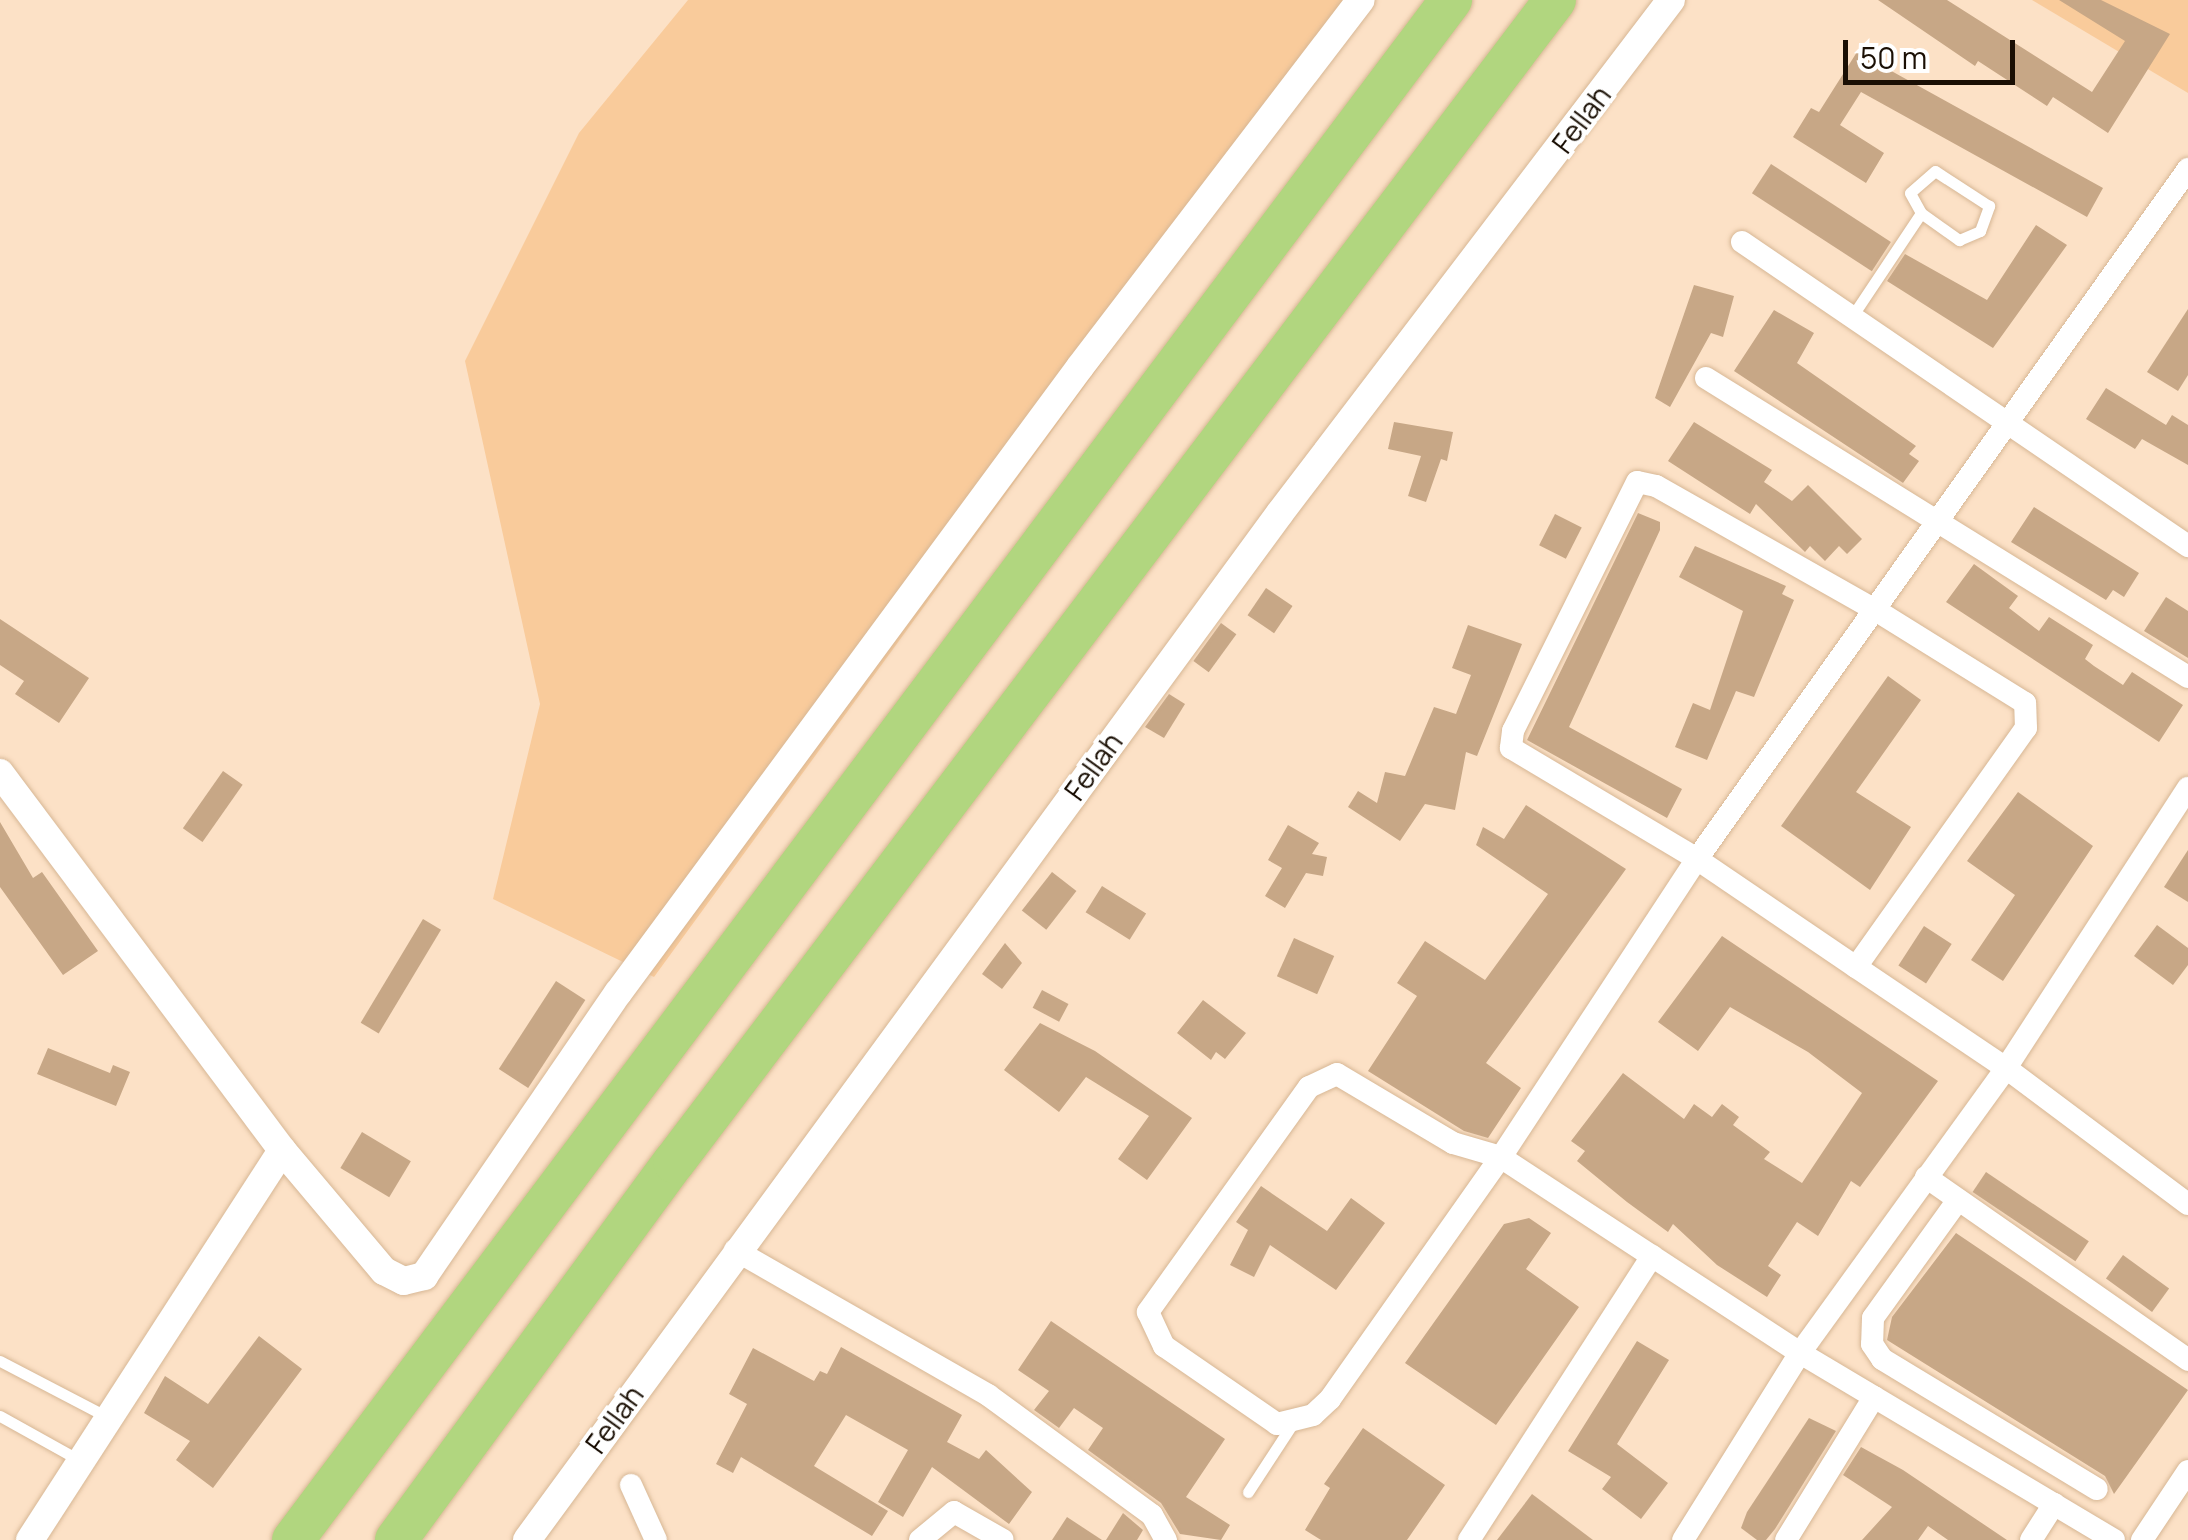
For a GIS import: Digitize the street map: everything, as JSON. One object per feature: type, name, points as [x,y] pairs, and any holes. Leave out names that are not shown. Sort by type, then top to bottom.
[{"type":"highway","points":[[293,1540],[1452,0]]},
{"type":"highway","points":[[396,1540],[674,1162],[1555,0]]},
{"type":"street","points":[[0,773],[282,1150],[384,1271],[404,1281],[431,1270],[618,993],[1080,367],[1360,0]]},
{"type":"street","name":"Fellah","points":[[534,1537],[735,1250],[1280,513],[1671,0]]},
{"type":"street","points":[[2114,1540],[1800,1353],[1501,1157],[1453,1143],[1337,1074],[1309,1087],[1280,1123],[1148,1312],[1153,1334],[1257,1414],[1293,1424],[1330,1400],[1501,1157],[1697,859],[2188,169]]},
{"type":"street","points":[[1742,242],[2005,425],[2188,546]]},
{"type":"street","points":[[1706,378],[2188,676]]},
{"type":"street","points":[[1856,967],[2028,720],[2018,696],[1877,611],[1656,486],[1642,482],[1630,489],[1510,746],[1697,859],[1856,967],[2006,1068],[2188,1204]]},
{"type":"street","points":[[1683,1540],[1800,1353],[2006,1068],[2187,792]]},
{"type":"street","points":[[30,1540],[282,1150]]},
{"type":"street","points":[[1926,1178],[2188,1360]]},
{"type":"street","points":[[1958,1200],[1873,1318],[1872,1344],[1882,1359],[2098,1489]]},
{"type":"street","points":[[735,1250],[988,1395],[1147,1511],[1166,1540]]},
{"type":"street","points":[[1470,1540],[1652,1256]]},
{"type":"street","points":[[1786,1540],[1874,1397]]},
{"type":"street","points":[[2142,1540],[2188,1471]]},
{"type":"street","points":[[632,1484],[656,1540]]},
{"type":"street","points":[[2030,1540],[2054,1504]]},
{"type":"street","points":[[920,1540],[954,1512],[1003,1540]]},
{"type":"lane","points":[[1935,171],[1989,206],[1980,231],[1960,240],[1921,213],[1910,193],[1935,171]]},
{"type":"lane","points":[[1851,318],[1921,213]]},
{"type":"lane","points":[[0,1361],[109,1418]]},
{"type":"lane","points":[[0,1416],[81,1461]]},
{"type":"lane","points":[[1248,1492],[1293,1424]]},
{"type":"shaded area","points":[[688,0],[1366,0],[654,977],[493,899],[540,704],[465,361],[579,133]]},
{"type":"shaded area","points":[[2032,0],[2188,0],[2188,93]]},
{"type":"building","points":[[1878,0],[1947,0],[2092,92],[2125,41],[2059,0],[2101,0],[2170,34],[2108,133],[2053,97],[2047,106],[1978,61],[1975,66]]},
{"type":"building","points":[[1857,52],[2103,188],[2087,217],[1861,92],[1840,125],[1884,153],[1866,183],[1793,137],[1811,108],[1819,112]]},
{"type":"building","points":[[1771,164],[1891,242],[1872,271],[1752,193]]},
{"type":"building","points":[[2036,225],[2067,245],[1993,348],[1887,281],[1905,254],[1987,300]]},
{"type":"building","points":[[1694,285],[1734,296],[1723,337],[1711,333],[1670,407],[1655,398]]},
{"type":"building","points":[[2188,309],[2188,375],[2178,391],[2147,372]]},
{"type":"building","points":[[1774,310],[1814,333],[1797,363],[1916,446],[1909,454],[1919,461],[1903,483],[1734,371]]},
{"type":"building","points":[[2106,388],[2166,425],[2172,415],[2188,425],[2188,465],[2142,439],[2135,449],[2086,419]]},
{"type":"building","points":[[1394,422],[1453,432],[1447,461],[1441,459],[1426,502],[1408,496],[1421,456],[1388,449]]},
{"type":"building","points":[[1694,422],[1772,470],[1764,482],[1792,501],[1808,485],[1862,539],[1847,554],[1839,546],[1825,561],[1810,546],[1805,552],[1756,504],[1750,514],[1668,461]]},
{"type":"building","points":[[2034,507],[2139,573],[2124,597],[2113,590],[2106,600],[2011,542]]},
{"type":"building","points":[[1638,513],[1660,522],[1660,530],[1569,727],[1682,789],[1667,818],[1527,740]]},
{"type":"building","points":[[1555,514],[1582,528],[1566,559],[1539,545]]},
{"type":"building","points":[[1695,546],[1786,586],[1782,594],[1794,600],[1754,697],[1736,691],[1707,760],[1675,747],[1693,703],[1710,710],[1743,611],[1679,577]]},
{"type":"building","points":[[1974,564],[2018,596],[2009,608],[2039,631],[2049,617],[2093,645],[2085,659],[2094,666],[2123,685],[2132,672],[2183,705],[2159,742],[1946,602]]},
{"type":"building","points":[[1266,588],[1293,606],[1274,633],[1248,615]]},
{"type":"building","points":[[2166,597],[2188,611],[2188,658],[2144,631]]},
{"type":"building","points":[[0,619],[89,678],[59,723],[15,694],[24,681],[0,665]]},
{"type":"building","points":[[1221,623],[1236,634],[1209,672],[1193,661]]},
{"type":"building","points":[[1468,625],[1522,644],[1477,756],[1466,752],[1455,810],[1425,804],[1400,841],[1348,807],[1358,791],[1377,803],[1385,772],[1405,776],[1434,707],[1456,714],[1471,675],[1452,668]]},
{"type":"building","points":[[1888,676],[1921,700],[1856,792],[1911,827],[1870,890],[1781,826]]},
{"type":"building","points":[[1169,694],[1185,704],[1164,738],[1145,727]]},
{"type":"building","points":[[223,771],[243,785],[203,842],[183,828]]},
{"type":"building","points":[[2018,792],[2093,846],[2003,981],[1971,960],[2015,895],[1967,861]]},
{"type":"building","points":[[1526,805],[1626,869],[1486,1063],[1521,1088],[1488,1138],[1464,1131],[1368,1071],[1417,996],[1397,983],[1425,941],[1485,980],[1548,894],[1476,845],[1483,827],[1504,839]]},
{"type":"building","points":[[0,822],[33,878],[42,872],[98,951],[63,975],[0,887]]},
{"type":"building","points":[[1288,825],[1319,843],[1312,854],[1327,857],[1323,876],[1306,873],[1285,908],[1265,896],[1282,868],[1268,860]]},
{"type":"building","points":[[2188,850],[2188,902],[2164,887]]},
{"type":"building","points":[[1052,872],[1076,891],[1046,930],[1022,911]]},
{"type":"building","points":[[1102,886],[1146,914],[1130,940],[1086,912]]},
{"type":"building","points":[[423,919],[441,930],[379,1034],[361,1023]]},
{"type":"building","points":[[2157,925],[2188,948],[2188,965],[2173,985],[2134,956]]},
{"type":"building","points":[[1924,926],[1952,944],[1926,983],[1898,965]]},
{"type":"building","points":[[1722,936],[1938,1081],[1860,1187],[1851,1181],[1818,1236],[1797,1222],[1768,1266],[1781,1275],[1767,1297],[1717,1265],[1673,1224],[1668,1232],[1627,1202],[1577,1161],[1585,1151],[1571,1141],[1623,1073],[1684,1119],[1694,1104],[1712,1117],[1722,1104],[1739,1117],[1733,1125],[1770,1152],[1764,1159],[1802,1183],[1862,1093],[1808,1052],[1730,1007],[1698,1051],[1658,1022]]},
{"type":"building","points":[[1294,938],[1334,956],[1317,994],[1277,976]]},
{"type":"building","points":[[1005,943],[1022,963],[1002,989],[982,974]]},
{"type":"building","points":[[556,981],[585,1000],[528,1088],[499,1069]]},
{"type":"building","points":[[1042,990],[1068,1004],[1059,1022],[1033,1008]]},
{"type":"building","points":[[1203,1000],[1246,1033],[1225,1059],[1216,1052],[1211,1060],[1177,1033]]},
{"type":"building","points":[[1040,1023],[1095,1051],[1192,1118],[1147,1180],[1118,1159],[1149,1116],[1086,1077],[1059,1112],[1004,1070]]},
{"type":"building","points":[[48,1048],[110,1073],[113,1065],[130,1072],[116,1106],[37,1074]]},
{"type":"building","points":[[362,1132],[411,1161],[389,1197],[340,1168]]},
{"type":"building","points":[[1986,1172],[2089,1241],[2075,1261],[1973,1192]]},
{"type":"building","points":[[1261,1186],[1327,1231],[1351,1198],[1385,1223],[1336,1290],[1270,1245],[1254,1277],[1230,1265],[1248,1230],[1236,1222]]},
{"type":"building","points":[[1529,1218],[1551,1233],[1526,1269],[1579,1307],[1496,1425],[1405,1363],[1504,1224]]},
{"type":"building","points":[[1956,1233],[2188,1390],[2114,1494],[2105,1476],[1887,1340],[1892,1317]]},
{"type":"building","points":[[2123,1255],[2169,1289],[2152,1312],[2106,1278]]},
{"type":"building","points":[[1051,1321],[1225,1439],[1186,1497],[1230,1525],[1221,1540],[1180,1534],[1161,1503],[1088,1450],[1103,1428],[1074,1408],[1059,1428],[1034,1410],[1049,1391],[1018,1370]]},
{"type":"building","points":[[259,1336],[302,1369],[213,1488],[176,1460],[190,1441],[144,1413],[165,1376],[208,1404]]},
{"type":"building","points":[[1637,1341],[1669,1360],[1617,1444],[1668,1483],[1641,1519],[1602,1489],[1611,1477],[1568,1451]]},
{"type":"building","points":[[841,1347],[962,1415],[947,1442],[979,1459],[986,1450],[1032,1492],[1009,1524],[932,1467],[903,1517],[878,1502],[908,1450],[846,1415],[814,1466],[888,1511],[872,1536],[741,1457],[733,1473],[716,1464],[747,1404],[729,1394],[753,1348],[814,1381],[820,1371],[827,1374]]},
{"type":"building","points":[[1809,1418],[1836,1431],[1775,1529],[1766,1540],[1757,1540],[1741,1528],[1747,1512]]},
{"type":"building","points":[[1363,1428],[1445,1485],[1407,1540],[1321,1540],[1305,1530],[1330,1488],[1324,1484]]},
{"type":"building","points":[[1861,1447],[1903,1470],[2007,1540],[1948,1540],[1928,1526],[1918,1540],[1862,1540],[1892,1507],[1843,1475]]},
{"type":"building","points":[[1532,1494],[1593,1540],[1497,1540]]},
{"type":"building","points":[[1123,1513],[1143,1530],[1137,1540],[1106,1540]]},
{"type":"building","points":[[1067,1517],[1102,1540],[1052,1540]]}]
